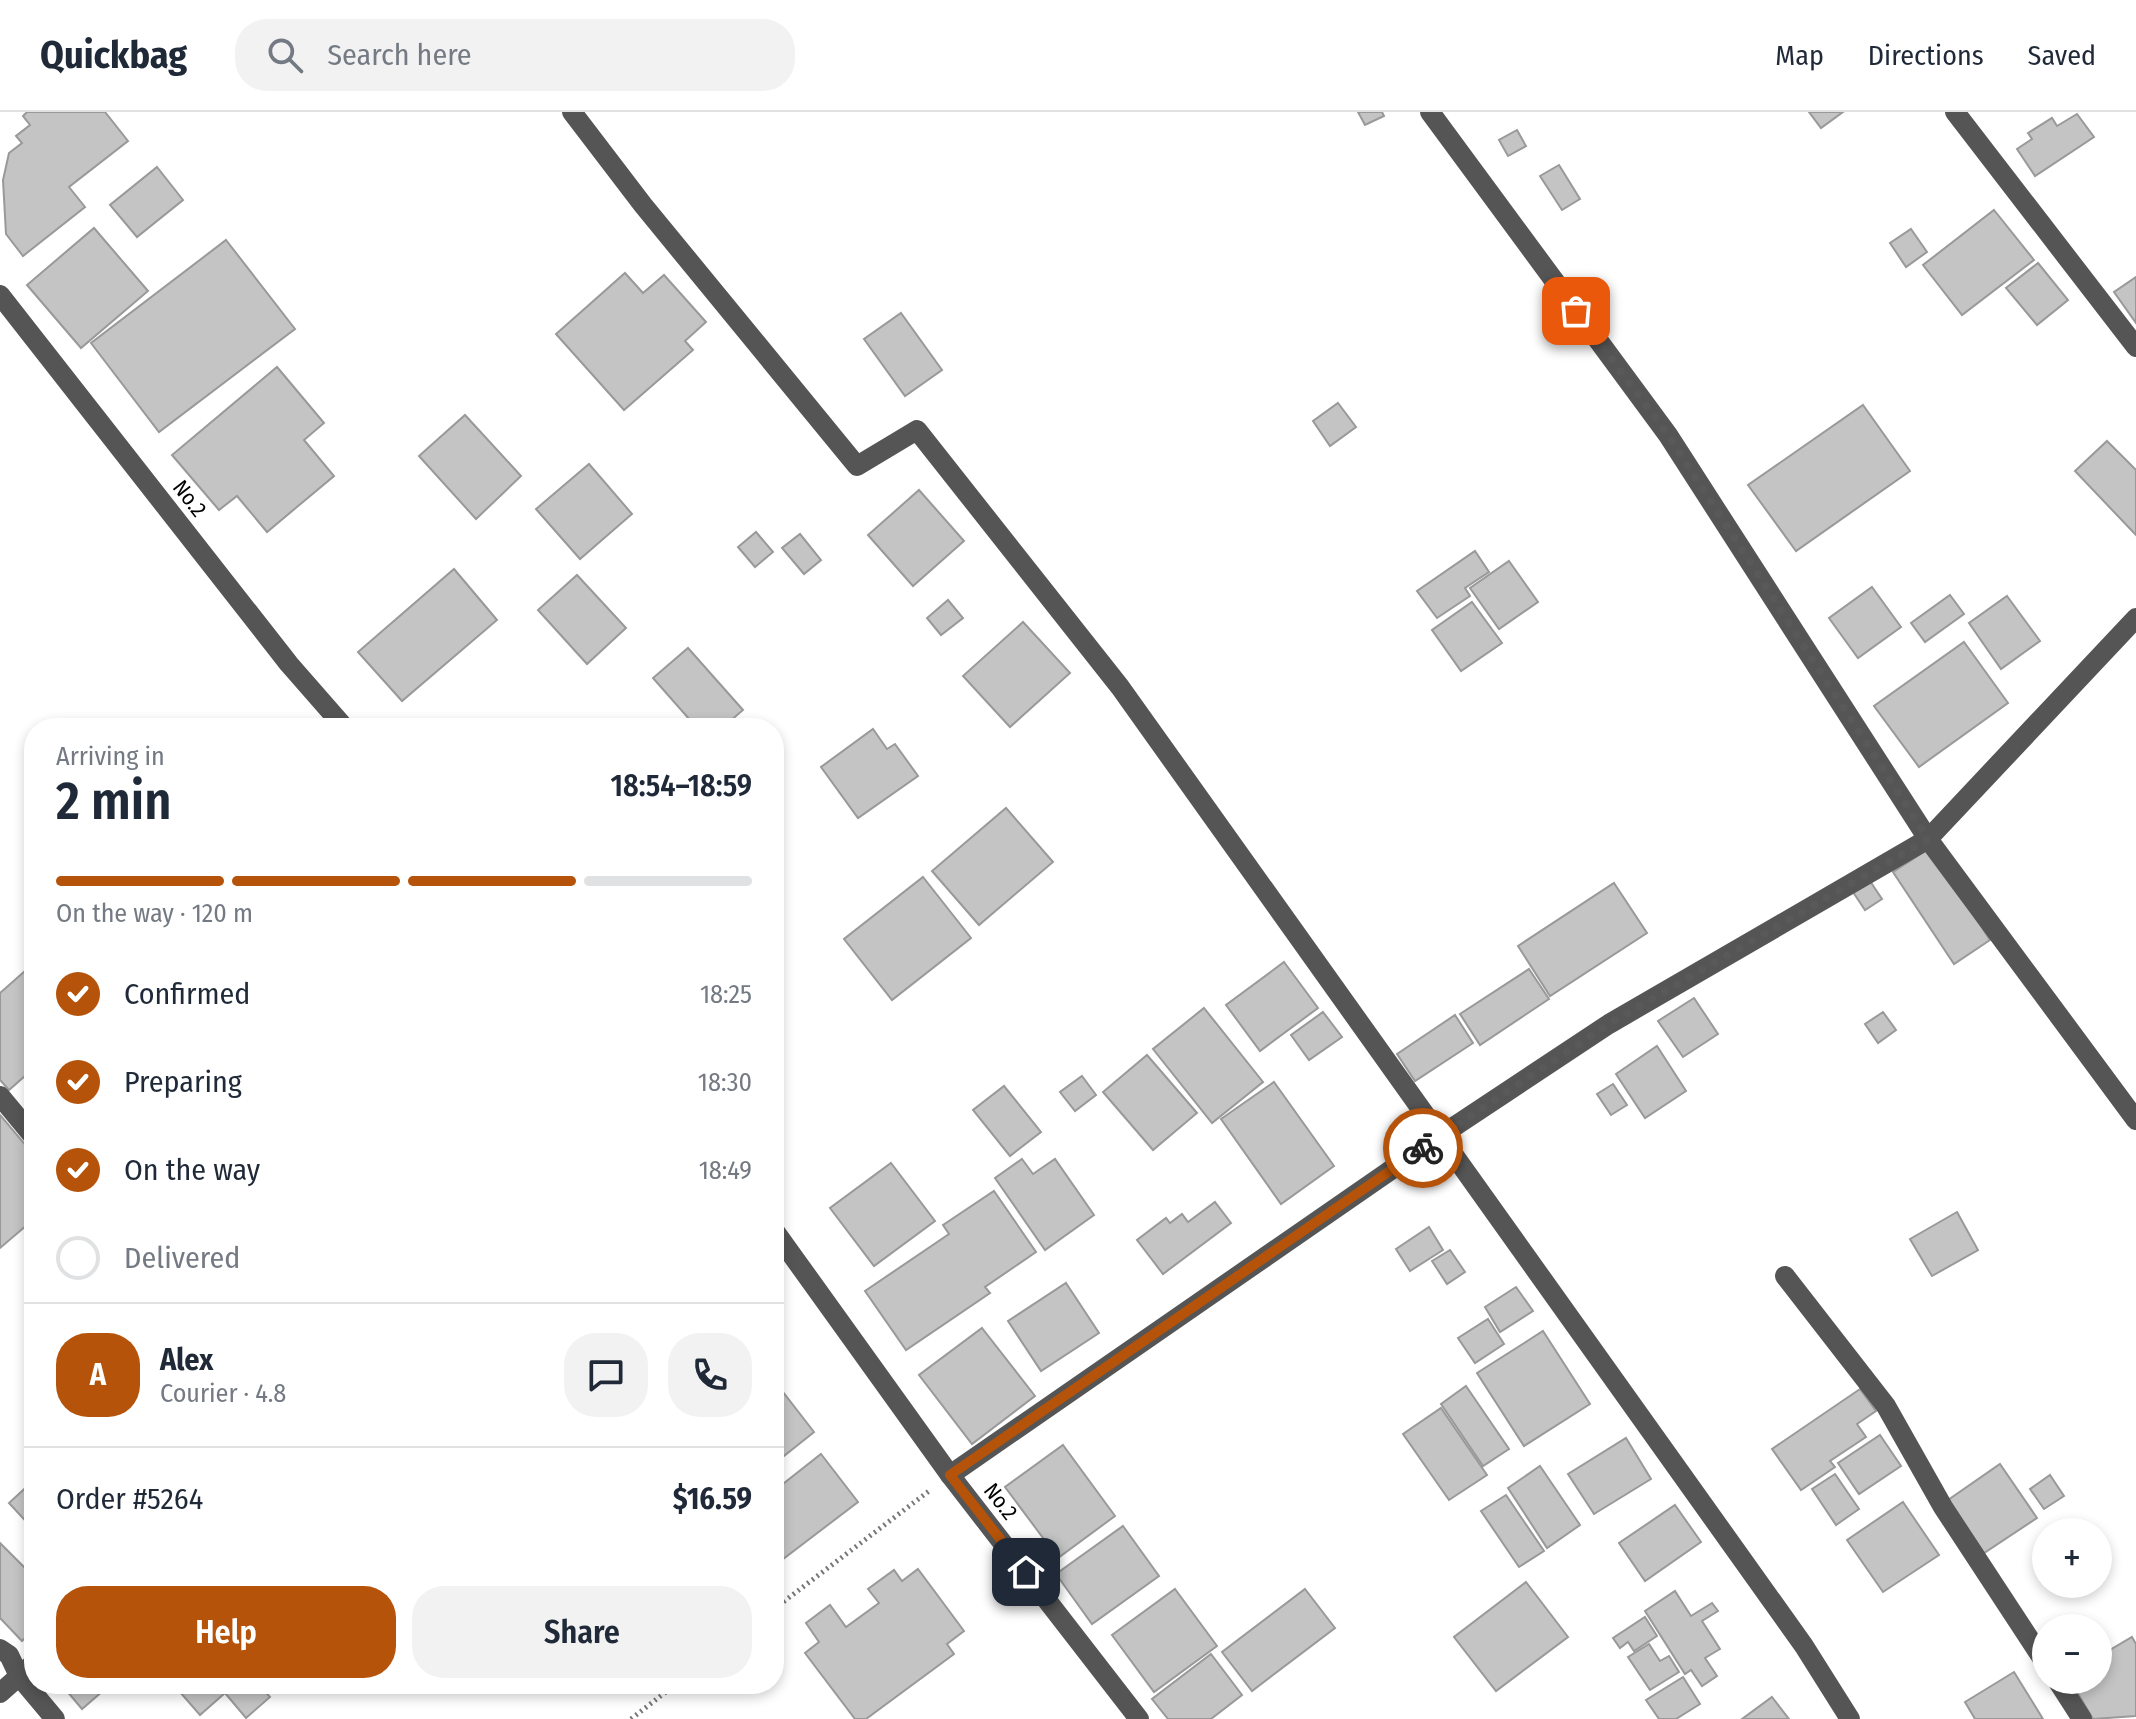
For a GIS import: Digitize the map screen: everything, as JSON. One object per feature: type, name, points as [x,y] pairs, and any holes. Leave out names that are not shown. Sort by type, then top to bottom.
[{"type":"street","points":[[572,112],[643,205],[857,466],[917,430],[1120,687],[1804,1646],[1850,1719]]},
{"type":"street","points":[[1430,112],[1668,435],[1928,839],[2136,1120]]},
{"type":"street","points":[[1955,112],[2136,347]]},
{"type":"street","name":"No.2","points":[[0,295],[289,664],[336,718]]},
{"type":"street","points":[[950,1475],[1440,1136],[1609,1024],[1928,839],[2136,618]]},
{"type":"street","points":[[0,1096],[24,1125]]},
{"type":"street","name":"No.2","points":[[784,1244],[950,1475],[1139,1719]]},
{"type":"street","points":[[1785,1276],[1886,1406],[1943,1507],[2032,1643]]},
{"type":"street","points":[[0,1649],[24,1668]]},
{"type":"street","points":[[0,1693],[24,1673]]},
{"type":"street","points":[[41,1694],[55,1719]]},
{"type":"street","points":[[2066,1694],[2082,1719]]},
{"type":"path","points":[[784,1601],[950,1475]]},
{"type":"path","points":[[631,1719],[663,1694]]},
{"type":"building","points":[[27,112],[105,112],[128,141],[69,187],[85,207],[23,256],[6,234],[3,180],[9,153],[22,143],[16,136],[30,125],[23,116]]},
{"type":"building","points":[[1358,112],[1382,112],[1384,116],[1365,125]]},
{"type":"building","points":[[1809,112],[1843,112],[1821,128]]},
{"type":"building","points":[[2077,114],[2094,137],[2035,176],[2017,149],[2032,139],[2028,133],[2052,118],[2057,126]]},
{"type":"building","points":[[1517,130],[1526,146],[1508,156],[1499,140]]},
{"type":"building","points":[[1559,165],[1580,199],[1562,210],[1540,176]]},
{"type":"building","points":[[157,167],[183,200],[137,237],[110,205]]},
{"type":"building","points":[[1994,210],[2034,260],[1962,315],[1923,265]]},
{"type":"building","points":[[94,228],[148,291],[81,348],[27,285]]},
{"type":"building","points":[[1911,229],[1927,252],[1906,267],[1890,243]]},
{"type":"building","points":[[226,240],[295,329],[159,432],[91,343]]},
{"type":"building","points":[[2038,263],[2068,300],[2037,325],[2006,288]]},
{"type":"building","points":[[625,273],[643,293],[664,275],[706,322],[685,341],[693,350],[624,410],[556,334]]},
{"type":"building","points":[[2136,277],[2136,323],[2114,292]]},
{"type":"building","points":[[901,313],[942,370],[905,396],[864,339]]},
{"type":"building","points":[[277,367],[324,423],[304,440],[334,476],[267,532],[237,496],[219,510],[172,455]]},
{"type":"building","points":[[1338,403],[1356,427],[1330,446],[1313,421]]},
{"type":"building","points":[[1863,405],[1910,471],[1796,551],[1748,485]]},
{"type":"building","points":[[465,415],[521,476],[476,519],[419,456]]},
{"type":"building","points":[[2107,441],[2136,470],[2136,535],[2075,471]]},
{"type":"building","points":[[589,464],[632,514],[580,559],[536,509]]},
{"type":"building","points":[[919,490],[964,541],[913,586],[868,535]]},
{"type":"building","points":[[756,532],[773,552],[755,567],[738,547]]},
{"type":"building","points":[[800,534],[821,560],[804,574],[782,548]]},
{"type":"building","points":[[1475,551],[1489,572],[1465,588],[1470,596],[1437,618],[1417,591]]},
{"type":"building","points":[[1509,561],[1538,602],[1499,629],[1470,588]]},
{"type":"building","points":[[454,569],[497,620],[402,701],[358,652]]},
{"type":"building","points":[[577,575],[626,628],[587,664],[538,610]]},
{"type":"building","points":[[1872,587],[1901,627],[1858,658],[1829,618]]},
{"type":"building","points":[[1950,595],[1964,614],[1925,642],[1911,623]]},
{"type":"building","points":[[2007,596],[2040,641],[2001,669],[1969,623]]},
{"type":"building","points":[[948,600],[963,618],[941,635],[927,618]]},
{"type":"building","points":[[1472,602],[1502,643],[1461,671],[1432,630]]},
{"type":"building","points":[[1023,622],[1070,673],[1010,727],[963,676]]},
{"type":"building","points":[[1964,642],[2008,703],[1919,767],[1874,706]]},
{"type":"building","points":[[688,648],[743,710],[734,718],[688,718],[653,678]]},
{"type":"building","points":[[873,729],[887,749],[895,744],[918,776],[858,818],[821,767]]},
{"type":"building","points":[[1006,808],[1053,862],[979,925],[932,871]]},
{"type":"building","points":[[1930,848],[1990,940],[1954,964],[1893,872]]},
{"type":"building","points":[[923,877],[971,938],[892,1000],[844,939]]},
{"type":"building","points":[[1870,881],[1882,899],[1865,910],[1853,892]]},
{"type":"building","points":[[1614,883],[1647,933],[1550,996],[1518,946]]},
{"type":"building","points":[[1284,962],[1318,1008],[1260,1051],[1226,1005]]},
{"type":"building","points":[[1529,969],[1549,999],[1480,1045],[1460,1014]]},
{"type":"building","points":[[24,972],[24,1077],[9,1090],[0,1080],[0,993]]},
{"type":"building","points":[[1694,998],[1718,1034],[1683,1057],[1658,1021]]},
{"type":"building","points":[[1204,1008],[1263,1082],[1212,1123],[1153,1049]]},
{"type":"building","points":[[1323,1012],[1342,1037],[1309,1060],[1291,1035]]},
{"type":"building","points":[[1883,1012],[1896,1030],[1878,1043],[1865,1024]]},
{"type":"building","points":[[1455,1015],[1473,1043],[1415,1081],[1397,1054]]},
{"type":"building","points":[[1657,1046],[1686,1091],[1645,1118],[1616,1074]]},
{"type":"building","points":[[1147,1055],[1197,1113],[1153,1150],[1103,1092]]},
{"type":"building","points":[[1082,1076],[1096,1095],[1075,1111],[1060,1092]]},
{"type":"building","points":[[1274,1082],[1334,1166],[1281,1204],[1221,1119]]},
{"type":"building","points":[[1613,1084],[1627,1105],[1611,1115],[1597,1094]]},
{"type":"building","points":[[1004,1086],[1041,1132],[1010,1156],[973,1110]]},
{"type":"building","points":[[0,1115],[24,1143],[24,1228],[0,1248]]},
{"type":"building","points":[[1022,1159],[1033,1174],[1055,1159],[1094,1215],[1045,1250],[995,1178]]},
{"type":"building","points":[[891,1163],[935,1221],[874,1266],[830,1208]]},
{"type":"building","points":[[994,1191],[1036,1252],[985,1287],[990,1293],[906,1350],[865,1291],[949,1234],[943,1225]]},
{"type":"building","points":[[1215,1202],[1231,1223],[1163,1274],[1137,1240],[1166,1218],[1170,1223],[1182,1214],[1188,1222]]},
{"type":"building","points":[[1957,1212],[1978,1250],[1932,1276],[1910,1239]]},
{"type":"building","points":[[1429,1227],[1443,1250],[1410,1271],[1396,1249]]},
{"type":"building","points":[[1450,1250],[1465,1272],[1447,1284],[1432,1261]]},
{"type":"building","points":[[1066,1283],[1099,1333],[1041,1371],[1008,1321]]},
{"type":"building","points":[[1516,1287],[1533,1311],[1500,1332],[1485,1307]]},
{"type":"building","points":[[1488,1319],[1504,1344],[1475,1363],[1458,1338]]},
{"type":"building","points":[[982,1328],[1035,1396],[972,1444],[919,1375]]},
{"type":"building","points":[[1543,1331],[1590,1404],[1524,1446],[1477,1373]]},
{"type":"building","points":[[1466,1386],[1509,1449],[1483,1466],[1441,1404]]},
{"type":"building","points":[[1860,1389],[1876,1411],[1857,1424],[1866,1437],[1830,1461],[1835,1467],[1801,1490],[1772,1449]]},
{"type":"building","points":[[784,1393],[814,1432],[784,1456]]},
{"type":"building","points":[[1441,1408],[1487,1475],[1449,1500],[1403,1434]]},
{"type":"building","points":[[1880,1435],[1901,1466],[1859,1494],[1838,1463]]},
{"type":"building","points":[[1626,1438],[1651,1479],[1594,1514],[1568,1474]]},
{"type":"building","points":[[1063,1445],[1115,1516],[1058,1558],[1005,1487]]},
{"type":"building","points":[[821,1454],[858,1502],[784,1558],[784,1483]]},
{"type":"building","points":[[2000,1464],[2037,1518],[2032,1518],[2032,1521],[1984,1553],[1948,1500]]},
{"type":"building","points":[[1540,1466],[1580,1525],[1547,1548],[1508,1488]]},
{"type":"building","points":[[1835,1474],[1859,1509],[1836,1525],[1812,1489]]},
{"type":"building","points":[[2050,1475],[2064,1496],[2044,1509],[2030,1489]]},
{"type":"building","points":[[24,1489],[24,1519],[9,1503]]},
{"type":"building","points":[[1506,1495],[1544,1551],[1519,1567],[1481,1511]]},
{"type":"building","points":[[1903,1502],[1939,1555],[1883,1592],[1847,1540]]},
{"type":"building","points":[[1675,1505],[1701,1542],[1645,1581],[1619,1543]]},
{"type":"building","points":[[1123,1526],[1159,1576],[1092,1624],[1056,1574]]},
{"type":"building","points":[[0,1543],[24,1567],[24,1639],[22,1641],[0,1618]]},
{"type":"building","points":[[918,1569],[964,1631],[947,1644],[954,1654],[866,1719],[855,1719],[805,1653],[819,1642],[806,1623],[830,1605],[846,1627],[879,1603],[868,1589],[894,1570],[902,1581]]},
{"type":"building","points":[[1526,1582],[1568,1637],[1496,1691],[1454,1637]]},
{"type":"building","points":[[1175,1589],[1217,1646],[1154,1692],[1112,1635]]},
{"type":"building","points":[[1305,1589],[1335,1628],[1252,1691],[1222,1652]]},
{"type":"building","points":[[1675,1591],[1691,1616],[1712,1603],[1718,1611],[1702,1621],[1720,1649],[1705,1658],[1717,1676],[1702,1686],[1691,1670],[1685,1674],[1645,1611]]},
{"type":"building","points":[[1645,1617],[1657,1636],[1634,1651],[1628,1642],[1620,1648],[1613,1638]]},
{"type":"building","points":[[2132,1637],[2136,1644],[2136,1716],[2093,1719],[2078,1694],[2112,1694],[2112,1649]]},
{"type":"building","points":[[1649,1644],[1660,1661],[1669,1656],[1679,1672],[1650,1690],[1628,1657]]},
{"type":"building","points":[[1211,1654],[1242,1695],[1211,1719],[1168,1719],[1152,1699]]},
{"type":"building","points":[[2014,1672],[2043,1719],[1975,1719],[1965,1702]]},
{"type":"building","points":[[1683,1677],[1700,1704],[1676,1719],[1659,1719],[1646,1700]]},
{"type":"building","points":[[69,1694],[99,1694],[82,1709]]},
{"type":"building","points":[[182,1694],[224,1694],[200,1715]]},
{"type":"building","points":[[226,1694],[267,1694],[270,1697],[246,1718]]},
{"type":"building","points":[[1772,1697],[1789,1719],[1742,1719]]},
{"type":"way so far","points":[[1423,1148],[1609,1024],[1928,839],[1668,435],[1576,311]]},
{"type":"route","points":[[1026,1572],[950,1475],[1423,1148]]}]
